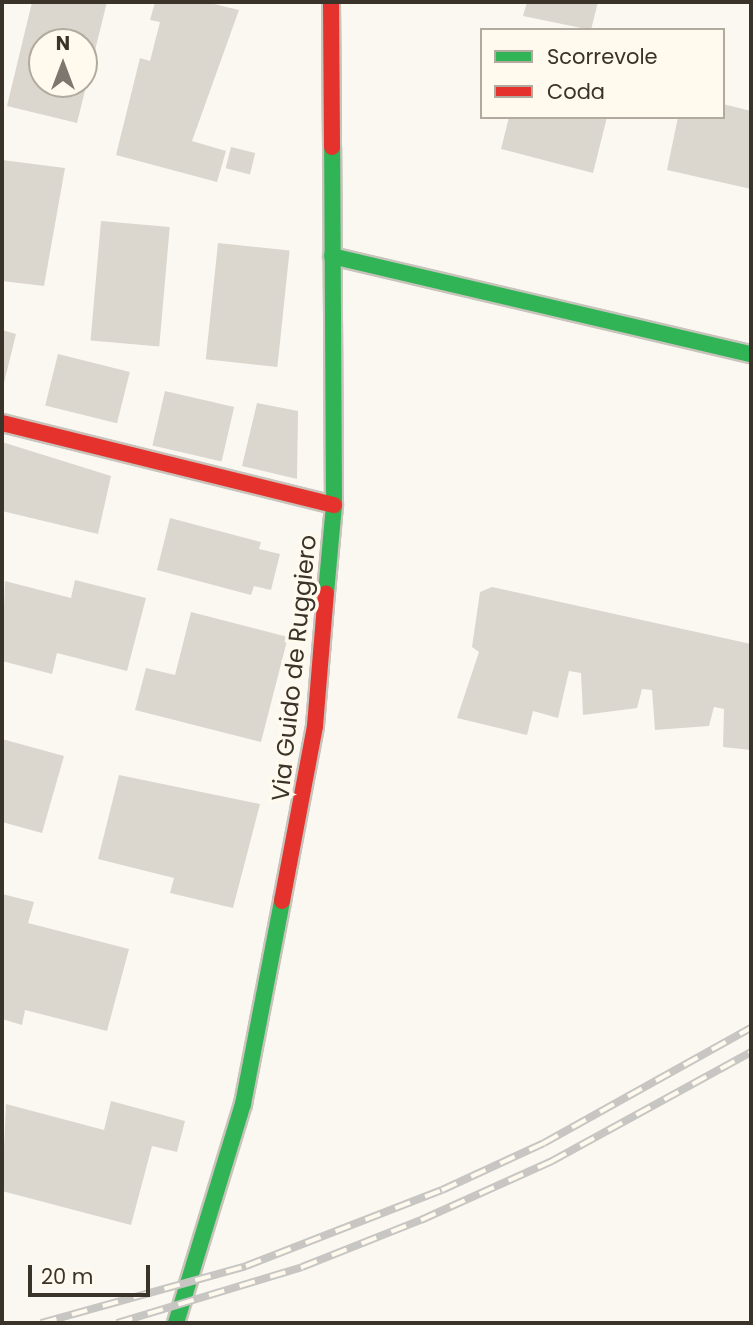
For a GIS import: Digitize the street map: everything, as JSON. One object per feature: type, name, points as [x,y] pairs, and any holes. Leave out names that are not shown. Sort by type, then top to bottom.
[{"type":"street","name":"Via Guido de Ruggiero","points":[[176,1323],[243,1104],[273,964],[314,726],[334,505],[331,2]]},
{"type":"street","points":[[332,256],[751,354]]},
{"type":"street","points":[[2,423],[334,505]]},
{"type":"building","points":[[32,2],[107,2],[98,38],[98,28],[28,28],[28,98],[83,98],[77,123],[7,106]]},
{"type":"building","points":[[155,2],[206,2],[239,10],[192,141],[226,151],[217,182],[116,155],[140,58],[150,61],[160,22],[150,20]]},
{"type":"building","points":[[527,2],[598,2],[592,28],[523,16]]},
{"type":"building","points":[[725,104],[751,111],[751,189],[667,170],[678,119],[725,119]]},
{"type":"building","points":[[508,119],[606,119],[593,173],[501,149]]},
{"type":"building","points":[[231,147],[255,153],[250,174],[226,168]]},
{"type":"building","points":[[2,160],[65,168],[44,286],[2,281]]},
{"type":"building","points":[[101,221],[170,227],[159,347],[91,341]]},
{"type":"building","points":[[218,243],[290,251],[277,367],[206,359]]},
{"type":"building","points":[[2,330],[16,334],[3,387],[2,387]]},
{"type":"building","points":[[58,354],[130,372],[117,423],[45,405]]},
{"type":"building","points":[[165,391],[234,407],[222,462],[152,446]]},
{"type":"building","points":[[257,403],[298,411],[297,479],[242,466]]},
{"type":"building","points":[[2,442],[111,476],[98,534],[2,511]]},
{"type":"building","points":[[170,518],[261,542],[259,549],[280,554],[271,590],[254,586],[251,595],[157,570]]},
{"type":"building","points":[[75,580],[146,598],[127,671],[57,653],[52,674],[2,661],[5,581],[71,598]]},
{"type":"building","points":[[492,587],[751,644],[751,750],[723,747],[724,709],[714,707],[709,726],[655,730],[652,690],[642,689],[637,708],[583,715],[581,673],[569,671],[558,718],[533,711],[527,735],[457,718],[479,652],[472,647],[480,592]]},
{"type":"building","points":[[191,612],[288,637],[261,742],[135,710],[146,668],[175,675]]},
{"type":"building","points":[[2,739],[64,756],[42,833],[2,822]]},
{"type":"building","points":[[119,775],[260,804],[233,908],[170,893],[174,878],[98,859]]},
{"type":"building","points":[[2,894],[34,902],[28,923],[129,949],[107,1031],[25,1010],[22,1025],[2,1019]]},
{"type":"building","points":[[111,1101],[185,1121],[177,1152],[152,1146],[131,1225],[2,1191],[6,1104],[104,1130]]},
{"type":"railway","points":[[41,1323],[246,1266],[442,1190],[544,1143],[751,1028]]},
{"type":"railway","points":[[117,1323],[302,1267],[421,1220],[552,1161],[751,1052]]},
{"type":"traffic: fast","points":[[326,593],[334,505],[332,147]]},
{"type":"traffic: fast","points":[[332,256],[751,354]]},
{"type":"traffic: fast","points":[[176,1323],[243,1104],[282,901]]},
{"type":"traffic: jam","points":[[331,2],[332,147]]},
{"type":"traffic: jam","points":[[2,423],[334,505]]},
{"type":"traffic: jam","points":[[282,901],[315,726],[326,593]]}]
